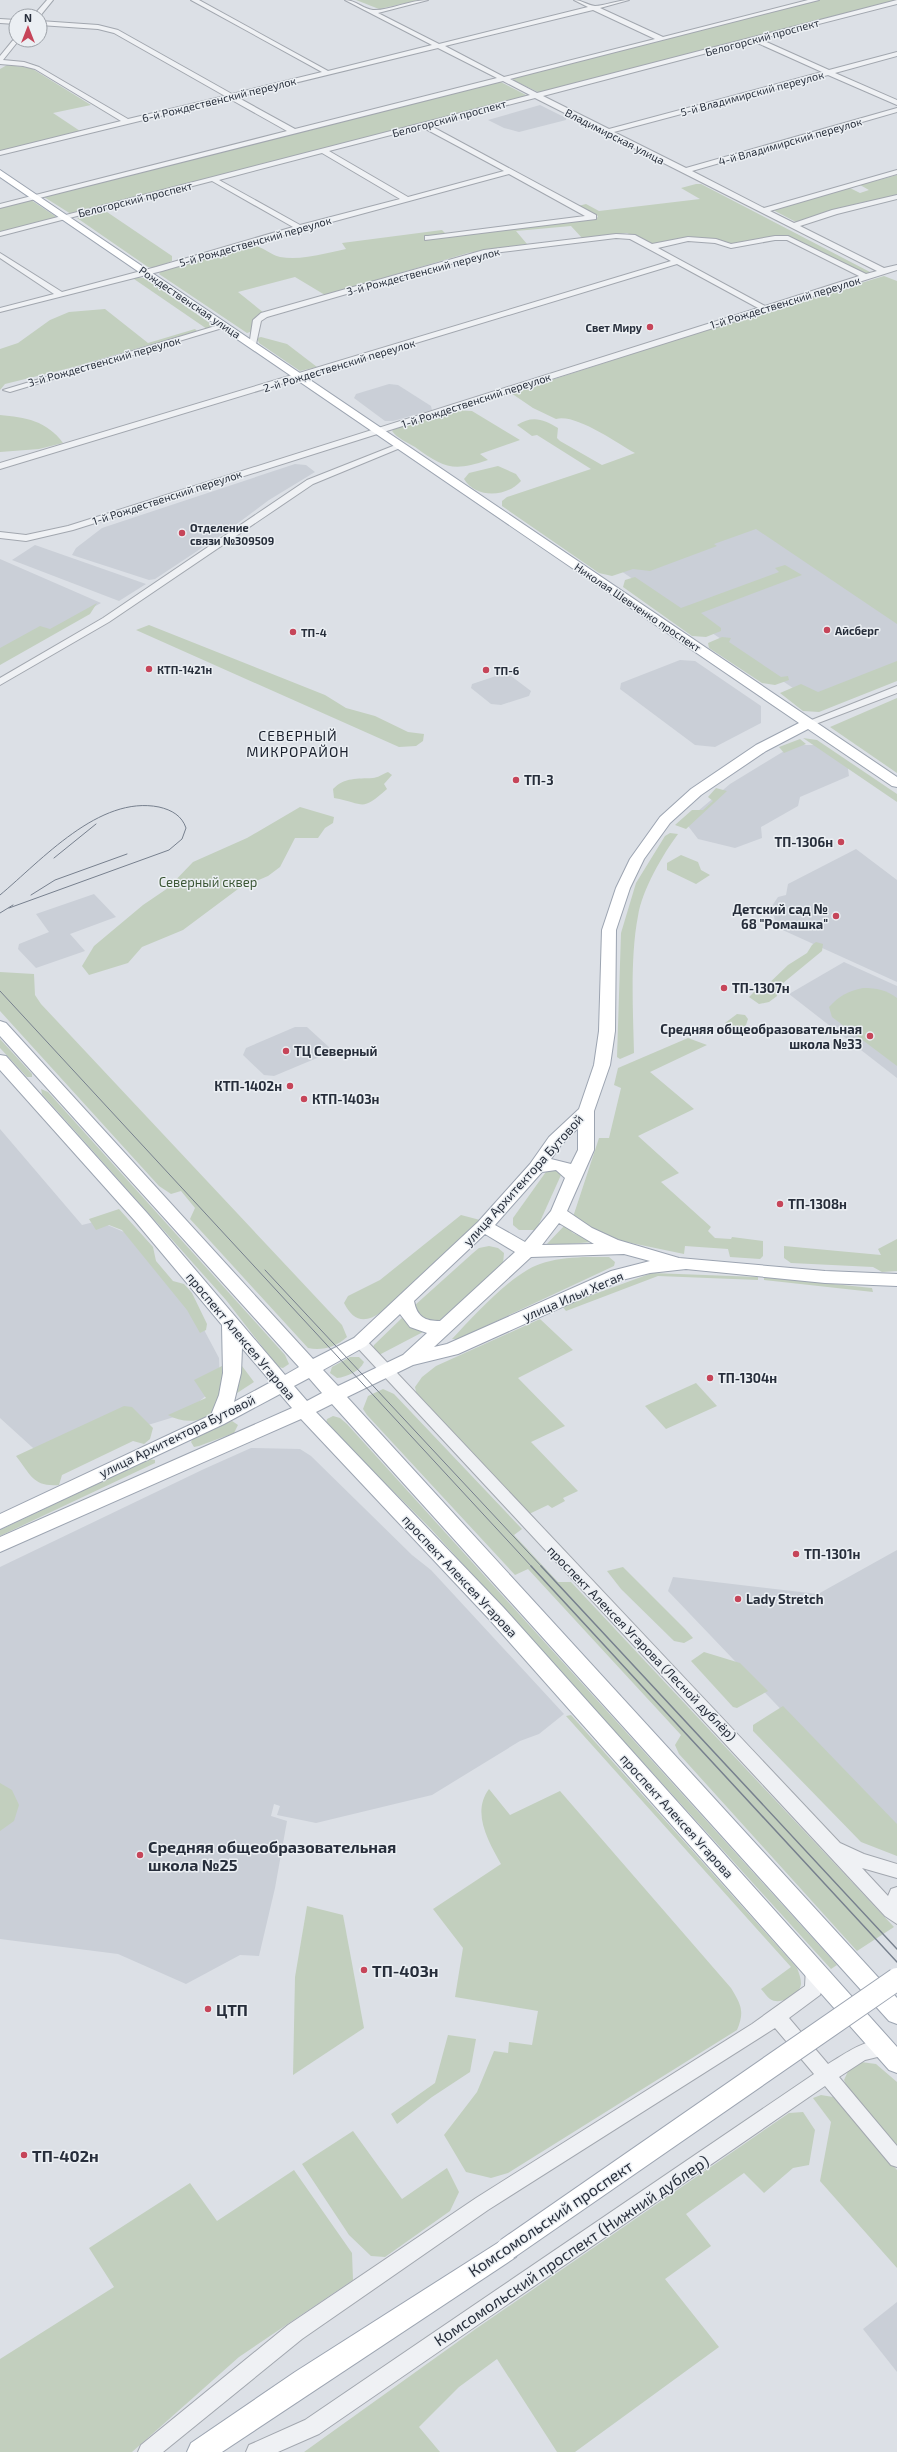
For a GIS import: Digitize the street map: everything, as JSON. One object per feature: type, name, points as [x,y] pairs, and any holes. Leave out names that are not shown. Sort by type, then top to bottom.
[{"type":"main road","name":"Рождественская улица","points":[[0,173],[379,431]]},
{"type":"main road","name":"Николая Шевченко проспект","points":[[379,431],[897,783]]},
{"type":"main road","name":"улица Архитектора Бутовой","points":[[408,1360],[527,1251],[558,1213],[586,1150],[586,1111],[602,1065],[606,1040],[609,930],[622,888],[637,859],[665,820],[696,792],[761,748],[809,723]]},
{"type":"main road","name":"проспект Алексея Угарова","points":[[0,1026],[334,1396],[897,2014]]},
{"type":"main road","name":"проспект Алексея Угарова","points":[[0,1060],[141,1217],[304,1410],[496,1613],[890,2055]]},
{"type":"main road","points":[[24,1087],[47,1078]]},
{"type":"main road","name":"улица Архитектора Бутовой","points":[[0,1522],[172,1439],[218,1419],[360,1342],[484,1226],[536,1168],[555,1141],[586,1111]]},
{"type":"main road","points":[[536,1168],[547,1164],[558,1164],[568,1168],[574,1176]]},
{"type":"main road","points":[[558,1213],[581,1231],[623,1249],[686,1263]]},
{"type":"main road","points":[[484,1226],[527,1251],[623,1249]]},
{"type":"main road","name":"улица Ильи Хегая","points":[[334,1396],[408,1360],[452,1349],[617,1275],[650,1267],[686,1263],[826,1277],[897,1280]]},
{"type":"main road","points":[[406,1298],[406,1308],[412,1320],[424,1327],[443,1328]]},
{"type":"main road","points":[[218,1419],[228,1400],[233,1380],[231,1324]]},
{"type":"main road","name":"улица Архитектора Бутовой","points":[[0,1545],[334,1396]]},
{"type":"main road","points":[[172,1439],[184,1463]]},
{"type":"main road","name":"Комсомольский проспект","points":[[200,2452],[311,2376],[507,2249],[897,1979]]},
{"type":"street","points":[[43,8],[50,0]]},
{"type":"street","points":[[194,0],[326,72]]},
{"type":"street","name":"Владимирская улица","points":[[348,0],[882,271]]},
{"type":"street","points":[[373,12],[425,0]]},
{"type":"street","points":[[578,0],[662,39]]},
{"type":"street","name":"6-й Рождественский переулок","points":[[0,153],[326,72],[626,0]]},
{"type":"street","name":"Белогорский проспект","points":[[0,206],[816,0]]},
{"type":"street","name":"Белогорский проспект","points":[[0,234],[897,2]]},
{"type":"street","points":[[48,24],[98,27],[116,32],[294,132]]},
{"type":"street","points":[[754,40],[897,103]]},
{"type":"street","points":[[0,61],[10,48]]},
{"type":"street","name":"5-й Владимирский переулок","points":[[607,132],[897,54]]},
{"type":"street","points":[[0,61],[24,64],[37,68],[126,121]]},
{"type":"street","name":"4-й Владимирский переулок","points":[[684,171],[897,110]]},
{"type":"street","points":[[424,125],[593,217],[428,238]]},
{"type":"street","points":[[324,151],[406,199]]},
{"type":"street","name":"5-й Рождественский переулок","points":[[0,310],[146,272],[298,228],[510,172]]},
{"type":"street","points":[[762,211],[897,172]]},
{"type":"street","points":[[213,180],[298,228]]},
{"type":"street","points":[[791,226],[835,212],[897,197]]},
{"type":"street","name":"3-й Рождественский переулок","points":[[252,344],[257,320],[264,315],[478,254],[624,236],[632,237],[765,309]]},
{"type":"street","points":[[651,247],[682,240],[716,241],[731,246],[775,238],[788,238],[866,277]]},
{"type":"street","points":[[0,255],[60,294]]},
{"type":"street","name":"2-й Рождественский переулок","points":[[0,466],[677,262]]},
{"type":"street","name":"1-й Рождественский переулок","points":[[0,535],[26,538],[70,528],[897,267]]},
{"type":"street","name":"3-й Рождественский переулок","points":[[6,390],[225,326]]},
{"type":"street","points":[[0,682],[106,620],[310,482],[401,446]]},
{"type":"street","points":[[809,723],[897,689]]},
{"type":"street","name":"проспект Алексея Угарова (Лесной дублёр)","points":[[360,1342],[564,1562],[722,1726],[894,1914]]},
{"type":"street","points":[[832,1846],[860,1860],[897,1871]]},
{"type":"street","points":[[894,1914],[894,1897],[897,1894]]},
{"type":"street","points":[[148,2452],[295,2332],[482,2204],[776,2017],[814,1990],[814,1968]]},
{"type":"street","points":[[776,2017],[897,2159]]},
{"type":"street","name":"Комсомольский проспект (Нижний дублер)","points":[[256,2452],[312,2427],[825,2076],[861,2053],[890,2055]]},
{"type":"shaded area","points":[[540,105],[566,118],[566,120],[519,132],[504,128],[488,120]]},
{"type":"shaded area","points":[[389,384],[398,385],[431,406],[432,410],[393,421],[385,421],[354,398],[356,394]]},
{"type":"shaded area","points":[[295,464],[306,465],[315,472],[269,500],[226,532],[155,579],[149,580],[72,555],[76,548],[102,528]]},
{"type":"shaded area","points":[[754,523],[897,621],[897,668],[815,703],[621,571]]},
{"type":"shaded area","points":[[35,545],[146,584],[119,601],[12,560]]},
{"type":"shaded area","points":[[0,559],[101,603],[50,631],[0,649]]},
{"type":"shaded area","points":[[680,660],[695,661],[761,706],[761,723],[715,747],[695,745],[620,689],[621,683]]},
{"type":"shaded area","points":[[499,675],[511,676],[531,691],[529,696],[501,705],[491,704],[471,688],[472,684]]},
{"type":"shaded area","points":[[794,745],[822,745],[847,762],[849,776],[800,797],[798,806],[761,827],[762,838],[735,848],[698,839],[685,822],[730,784]]},
{"type":"shaded area","name":"Детский сад № 68 \"Ромашка\"","points":[[856,849],[897,880],[897,982],[776,927],[772,906],[778,897],[786,895],[788,884]]},
{"type":"shaded area","points":[[94,894],[116,917],[70,934],[85,951],[36,968],[18,949],[19,944],[49,932],[36,914]]},
{"type":"shaded area","name":"Средняя общеобразовательная школа №33","points":[[844,962],[897,986],[897,1078],[789,994]]},
{"type":"shaded area","name":"ТЦ Северный","points":[[295,1027],[307,1027],[330,1048],[329,1053],[274,1076],[264,1075],[243,1055],[246,1048]]},
{"type":"shaded area","points":[[0,1129],[82,1225],[98,1221],[138,1238],[194,1311],[219,1358],[220,1384],[184,1414],[43,1457],[0,1418]]},
{"type":"shaded area","points":[[251,1448],[300,1449],[311,1456],[412,1555],[431,1570],[564,1714],[539,1734],[520,1741],[432,1795],[316,1823],[277,1815],[280,1806],[274,1804],[271,1816],[287,1821],[275,1888],[259,1956],[240,1955],[186,1984],[118,1954],[0,1939],[0,1567]]},
{"type":"shaded area","points":[[897,1550],[897,1831],[668,1591],[673,1577],[818,1594]]},
{"type":"shaded area","points":[[897,2302],[897,2372],[863,2329]]},
{"type":"green space","points":[[356,0],[419,0],[379,9]]},
{"type":"green space","points":[[820,0],[897,0],[543,92],[538,92],[513,80],[515,77]]},
{"type":"green space","points":[[7,65],[31,68],[91,105],[53,113],[80,131],[0,151],[0,69]]},
{"type":"green space","points":[[499,81],[528,96],[71,214],[44,197]]},
{"type":"green space","points":[[897,175],[897,196],[859,203],[796,222],[773,210],[850,188],[860,193],[869,190],[860,185]]},
{"type":"green space","points":[[701,184],[870,272],[869,274],[860,272],[801,242],[782,236],[733,245],[686,239],[652,245],[627,233],[582,238],[571,226],[516,231],[527,244],[468,253],[325,295],[295,277],[238,292],[264,313],[250,332],[247,333],[159,274],[161,271],[248,245],[257,246],[280,257],[296,258],[346,249],[342,243],[442,230],[449,237],[597,218],[598,216],[578,206],[586,204],[599,211],[700,199],[681,188]]},
{"type":"green space","points":[[31,200],[58,218],[0,233],[0,208]]},
{"type":"green space","points":[[97,211],[107,212],[172,256],[172,261],[155,268],[148,267],[77,218]]},
{"type":"green space","points":[[884,276],[897,281],[897,624],[756,529],[714,544],[717,546],[650,571],[633,569],[612,576],[599,573],[502,506],[502,501],[507,497],[591,469],[537,435],[532,436],[517,425],[522,422],[538,419],[553,425],[558,428],[557,438],[560,441],[602,465],[635,453],[585,424],[564,418],[556,419],[533,408],[511,393],[691,335]]},
{"type":"green space","points":[[136,277],[144,278],[214,326],[207,329],[134,279]]},
{"type":"green space","points":[[105,309],[148,343],[195,329],[197,331],[70,368],[5,384],[0,390],[0,349],[18,343],[50,320],[69,312]]},
{"type":"green space","points":[[261,337],[287,344],[317,367],[300,371],[259,343],[257,338]]},
{"type":"green space","points":[[452,410],[472,411],[520,440],[480,454],[488,460],[476,464],[457,467],[442,464],[434,460],[394,434],[392,431],[397,427]]},
{"type":"green space","points":[[0,415],[27,419],[43,425],[63,443],[39,449],[0,452]]},
{"type":"green space","points":[[498,466],[516,474],[521,481],[508,490],[492,494],[476,490],[464,479],[469,473]]},
{"type":"green space","points":[[785,565],[802,575],[701,613],[721,628],[721,631],[706,637],[692,636],[623,587],[625,580],[635,577],[681,608],[779,572],[775,568]]},
{"type":"green space","points":[[97,603],[90,614],[0,665],[0,648],[40,626],[50,629]]},
{"type":"green space","points":[[149,625],[325,695],[346,708],[375,716],[408,732],[424,734],[423,741],[416,746],[399,747],[136,630]]},
{"type":"green space","points":[[722,637],[731,638],[729,642],[781,677],[788,676],[789,680],[775,685],[762,683],[709,648],[708,643]]},
{"type":"green space","points":[[897,661],[897,681],[819,712],[803,711],[780,693],[801,684],[818,692]]},
{"type":"green space","points":[[897,698],[897,773],[830,727]]},
{"type":"green space","points":[[803,738],[817,740],[897,794],[897,802]]},
{"type":"green space","points":[[800,739],[806,744],[784,753],[779,747]]},
{"type":"green space","points":[[388,772],[392,775],[384,784],[387,789],[367,804],[358,804],[334,798],[333,789],[342,782],[352,779],[375,778]]},
{"type":"green space","points":[[716,788],[727,791],[686,829],[675,825],[692,810],[703,810],[713,801],[708,797]]},
{"type":"green space","name":"Северный сквер","points":[[300,807],[334,817],[333,823],[325,828],[318,838],[295,838],[280,867],[268,876],[238,889],[183,930],[142,947],[128,963],[89,975],[82,966],[94,946],[143,905],[168,888],[193,862],[247,838]]},
{"type":"green space","points":[[670,833],[678,834],[648,884],[640,906],[635,932],[633,966],[634,1053],[620,1059],[617,1057],[621,933],[636,883],[665,836]]},
{"type":"green space","points":[[681,855],[698,862],[701,870],[710,875],[696,884],[667,870],[667,863]]},
{"type":"green space","points":[[816,942],[823,944],[822,951],[777,988],[777,996],[769,1002],[759,1004],[749,997],[754,992],[762,990],[788,965],[807,953]]},
{"type":"green space","points":[[0,972],[34,974],[35,995],[41,1004],[342,1325],[347,1337],[334,1346],[318,1349],[308,1348],[190,1219],[195,1208],[181,1191],[171,1194],[159,1186],[0,1011]]},
{"type":"green space","points":[[863,988],[881,990],[897,998],[897,1066],[832,1017],[829,1007],[833,1003],[844,994]]},
{"type":"green space","points":[[737,1014],[745,1015],[748,1019],[746,1025],[736,1033],[725,1027],[725,1023]]},
{"type":"green space","points":[[688,1038],[707,1045],[650,1072],[694,1109],[638,1136],[679,1173],[661,1182],[711,1227],[708,1231],[715,1238],[731,1239],[732,1237],[763,1241],[763,1256],[760,1259],[730,1257],[728,1249],[685,1246],[684,1254],[612,1239],[585,1229],[573,1217],[599,1138],[609,1138],[621,1088],[614,1085],[618,1068]]},
{"type":"green space","points":[[0,1039],[32,1074],[32,1077],[27,1077],[0,1048]]},
{"type":"green space","points":[[41,1089],[48,1092],[285,1355],[289,1364],[283,1368],[278,1367],[226,1300],[42,1094]]},
{"type":"green space","points":[[548,1169],[560,1170],[561,1175],[538,1226],[535,1230],[519,1230],[513,1225],[513,1218]]},
{"type":"green space","points":[[119,1209],[153,1247],[156,1261],[173,1281],[184,1284],[192,1293],[207,1324],[206,1330],[200,1333],[187,1310],[122,1230],[109,1225],[96,1230],[89,1219]]},
{"type":"green space","points":[[461,1215],[480,1220],[381,1312],[375,1316],[365,1319],[360,1319],[351,1314],[344,1303],[348,1296],[380,1280]]},
{"type":"green space","points":[[565,1225],[573,1233],[592,1242],[545,1246]]},
{"type":"green space","points":[[897,1239],[897,1271],[882,1272],[873,1267],[791,1263],[784,1258],[784,1246],[881,1255],[878,1249]]},
{"type":"green space","points":[[489,1246],[498,1248],[504,1253],[503,1264],[440,1320],[431,1324],[423,1321],[414,1306],[479,1248]]},
{"type":"green space","points":[[583,1257],[609,1257],[615,1262],[614,1266],[458,1339],[452,1339],[505,1286],[529,1269],[551,1261]]},
{"type":"green space","points":[[652,1273],[758,1277],[758,1280],[658,1276],[566,1311],[562,1306]]},
{"type":"green space","points":[[764,1277],[872,1288],[873,1292],[764,1280]]},
{"type":"green space","points":[[403,1317],[409,1325],[423,1332],[379,1355],[373,1348],[374,1345]]},
{"type":"green space","points":[[540,1319],[573,1350],[518,1378],[565,1426],[531,1442],[578,1491],[563,1498],[565,1501],[552,1508],[548,1505],[529,1514],[417,1396],[415,1387],[422,1377],[436,1366]]},
{"type":"green space","points":[[350,1357],[359,1357],[364,1362],[360,1368],[353,1373],[337,1378],[330,1373],[332,1367]]},
{"type":"green space","points":[[236,1358],[254,1382],[234,1395]]},
{"type":"green space","points":[[228,1363],[222,1394],[217,1406],[209,1415],[198,1420],[186,1421],[168,1415],[206,1398],[194,1380]]},
{"type":"green space","points":[[696,1383],[717,1406],[666,1429],[645,1406]]},
{"type":"green space","points":[[383,1389],[394,1394],[522,1529],[514,1535],[558,1582],[571,1582],[894,1927],[857,1951],[679,1754],[675,1745],[681,1735],[528,1569],[515,1575],[367,1415],[363,1409],[368,1396]]},
{"type":"green space","points":[[124,1406],[132,1407],[153,1428],[150,1439],[144,1444],[133,1441],[62,1475],[59,1485],[43,1484],[38,1482],[29,1474],[16,1456]]},
{"type":"green space","points":[[333,1416],[340,1418],[347,1424],[837,1965],[831,1969],[431,1529],[332,1430],[326,1423],[327,1419]]},
{"type":"green space","points":[[232,1421],[238,1425],[234,1433],[199,1446],[194,1447],[191,1442],[193,1438]]},
{"type":"green space","points":[[149,1459],[155,1460],[155,1463],[0,1536],[0,1530]]},
{"type":"green space","points":[[623,1567],[693,1638],[684,1643],[674,1641],[621,1589],[607,1571]]},
{"type":"green space","points":[[704,1652],[740,1663],[768,1691],[737,1708],[733,1707],[691,1661]]},
{"type":"green space","points":[[783,1706],[897,1824],[897,1856],[861,1842],[753,1731],[753,1725]]},
{"type":"green space","points":[[571,1715],[797,1968],[801,1984],[797,1992],[784,2000],[774,2001],[761,1989],[791,1967],[566,1716]]},
{"type":"green space","points":[[0,1783],[12,1790],[19,1805],[14,1821],[0,1831]]},
{"type":"green space","points":[[489,1789],[510,1815],[560,1791],[731,1988],[741,2008],[741,2018],[737,2030],[508,2173],[491,2178],[466,2172],[444,2135],[477,2092],[494,2051],[508,2053],[509,2042],[532,2045],[538,2011],[455,1997],[463,1948],[433,1909],[501,1864],[487,1837],[482,1817],[484,1798]]},
{"type":"green space","points":[[307,1906],[343,1915],[364,2028],[293,2075],[295,1977]]},
{"type":"green space","points":[[448,2035],[476,2039],[470,2072],[432,2097],[397,2124],[391,2114],[435,2083]]},
{"type":"green space","points":[[861,2062],[876,2064],[897,2082],[897,2149],[851,2096],[844,2080],[849,2069]]},
{"type":"green space","points":[[821,2095],[833,2097],[897,2170],[897,2268],[820,2181],[831,2122],[813,2098]]},
{"type":"green space","points":[[803,2112],[815,2130],[809,2165],[793,2168],[764,2193],[744,2173],[686,2214],[711,2246],[665,2279],[719,2347],[575,2452],[557,2452],[497,2359],[459,2387],[419,2427],[440,2452],[304,2452],[477,2328],[789,2113]]},
{"type":"green space","points":[[353,2131],[402,2199],[447,2168],[459,2192],[450,2211],[385,2257],[371,2256],[349,2235],[302,2164]]},
{"type":"green space","points":[[294,2170],[352,2253],[353,2280],[239,2357],[132,2452],[0,2452],[0,2359],[114,2287],[89,2248],[190,2183],[217,2221]]},
{"type":"tram line","points":[[0,895],[73,833],[93,820],[115,811],[137,806],[159,807],[176,814],[182,820],[186,828],[182,839],[169,850],[9,908]]},
{"type":"tram line","points":[[54,858],[96,824]]},
{"type":"tram line","points":[[31,895],[55,880],[127,854]]},
{"type":"tram line","points":[[0,913],[13,905]]},
{"type":"tram line","points":[[0,991],[532,1567]]},
{"type":"tram line","points":[[265,1270],[542,1567]]},
{"type":"tram line","points":[[531,1566],[897,1962]]},
{"type":"tram line","points":[[541,1566],[897,1949]]},
{"type":"place","name":"Свет Миру","points":[[650,327]]},
{"type":"place","name":"Отделение связи №309509","points":[[182,533]]},
{"type":"place","name":"Айсберг","points":[[827,630]]},
{"type":"place","name":"ТП-4","points":[[293,632]]},
{"type":"place","name":"КТП-1421н","points":[[149,669]]},
{"type":"place","name":"ТП-6","points":[[486,670]]},
{"type":"place","name":"ТП-3","points":[[516,780]]},
{"type":"place","name":"ТП-1306н","points":[[841,842]]},
{"type":"place","name":"Детский сад № 68 \"Ромашка\"","points":[[836,916]]},
{"type":"place","name":"ТП-1307н","points":[[724,988]]},
{"type":"place","name":"Средняя общеобразовательная школа №33","points":[[870,1036]]},
{"type":"place","name":"ТЦ Северный","points":[[286,1051]]},
{"type":"place","name":"КТП-1402н","points":[[290,1086]]},
{"type":"place","name":"КТП-1403н","points":[[304,1099]]},
{"type":"place","name":"ТП-1308н","points":[[780,1204]]},
{"type":"place","name":"ТП-1304н","points":[[710,1378]]},
{"type":"place","name":"ТП-1301н","points":[[796,1554]]},
{"type":"place","name":"Lady Stretch","points":[[738,1599]]},
{"type":"place","name":"Средняя общеобразовательная школа №25","points":[[140,1855]]},
{"type":"place","name":"ТП-403н","points":[[364,1970]]},
{"type":"place","name":"ЦТП","points":[[208,2009]]},
{"type":"place","name":"ТП-402н","points":[[24,2155]]},
{"type":"district","name":"СЕВЕРНЫЙ МИКРОРАЙОН","points":[[298,744]]}]
